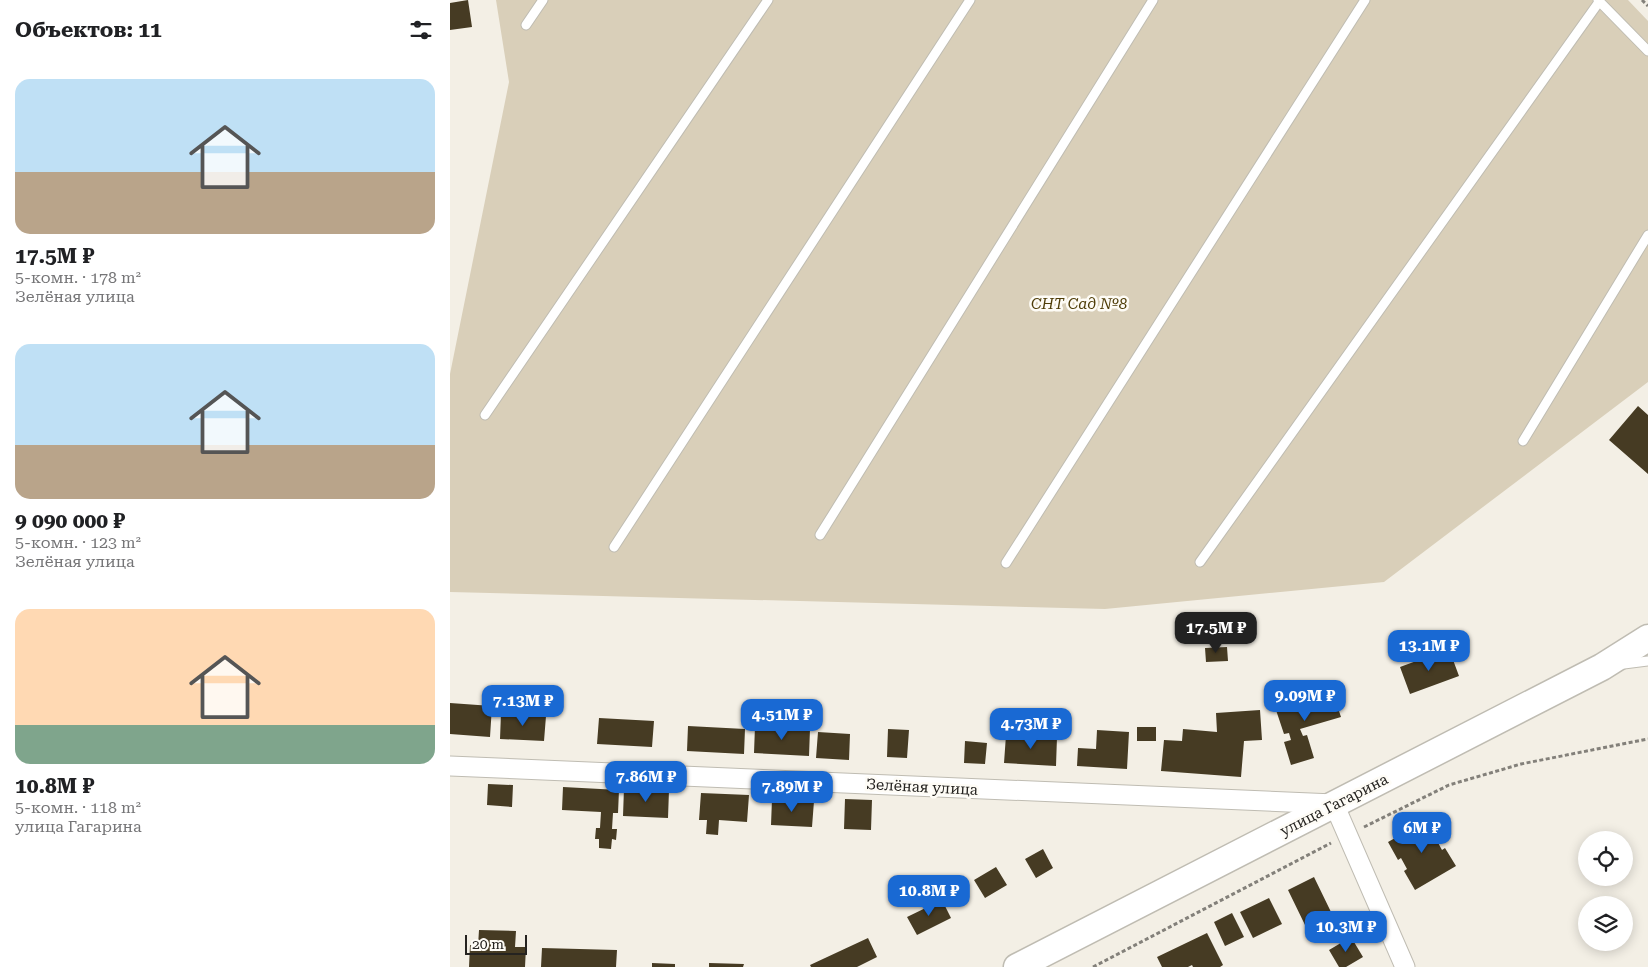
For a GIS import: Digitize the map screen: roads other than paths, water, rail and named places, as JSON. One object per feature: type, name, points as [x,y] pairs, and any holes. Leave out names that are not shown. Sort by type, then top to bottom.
[{"type":"main road","name":"улица Гагарина","points":[[1016,967],[1602,667],[1648,638]]},
{"type":"street","name":"Зелёная улица","points":[[450,766],[1334,804]]},
{"type":"street","points":[[1334,804],[1405,967]]},
{"type":"lane","points":[[526,24],[543,0]]},
{"type":"lane","points":[[485,415],[768,0]]},
{"type":"lane","points":[[614,546],[970,0]]},
{"type":"lane","points":[[820,535],[1153,0]]},
{"type":"lane","points":[[1006,563],[1365,0]]},
{"type":"lane","points":[[1200,562],[1599,1],[1648,51]]},
{"type":"lane","points":[[1523,441],[1648,235]]},
{"type":"lane","points":[[1602,667],[1648,661]]},
{"type":"park label","name":"СНТ Сад №8","points":[[1079,304]]}]
